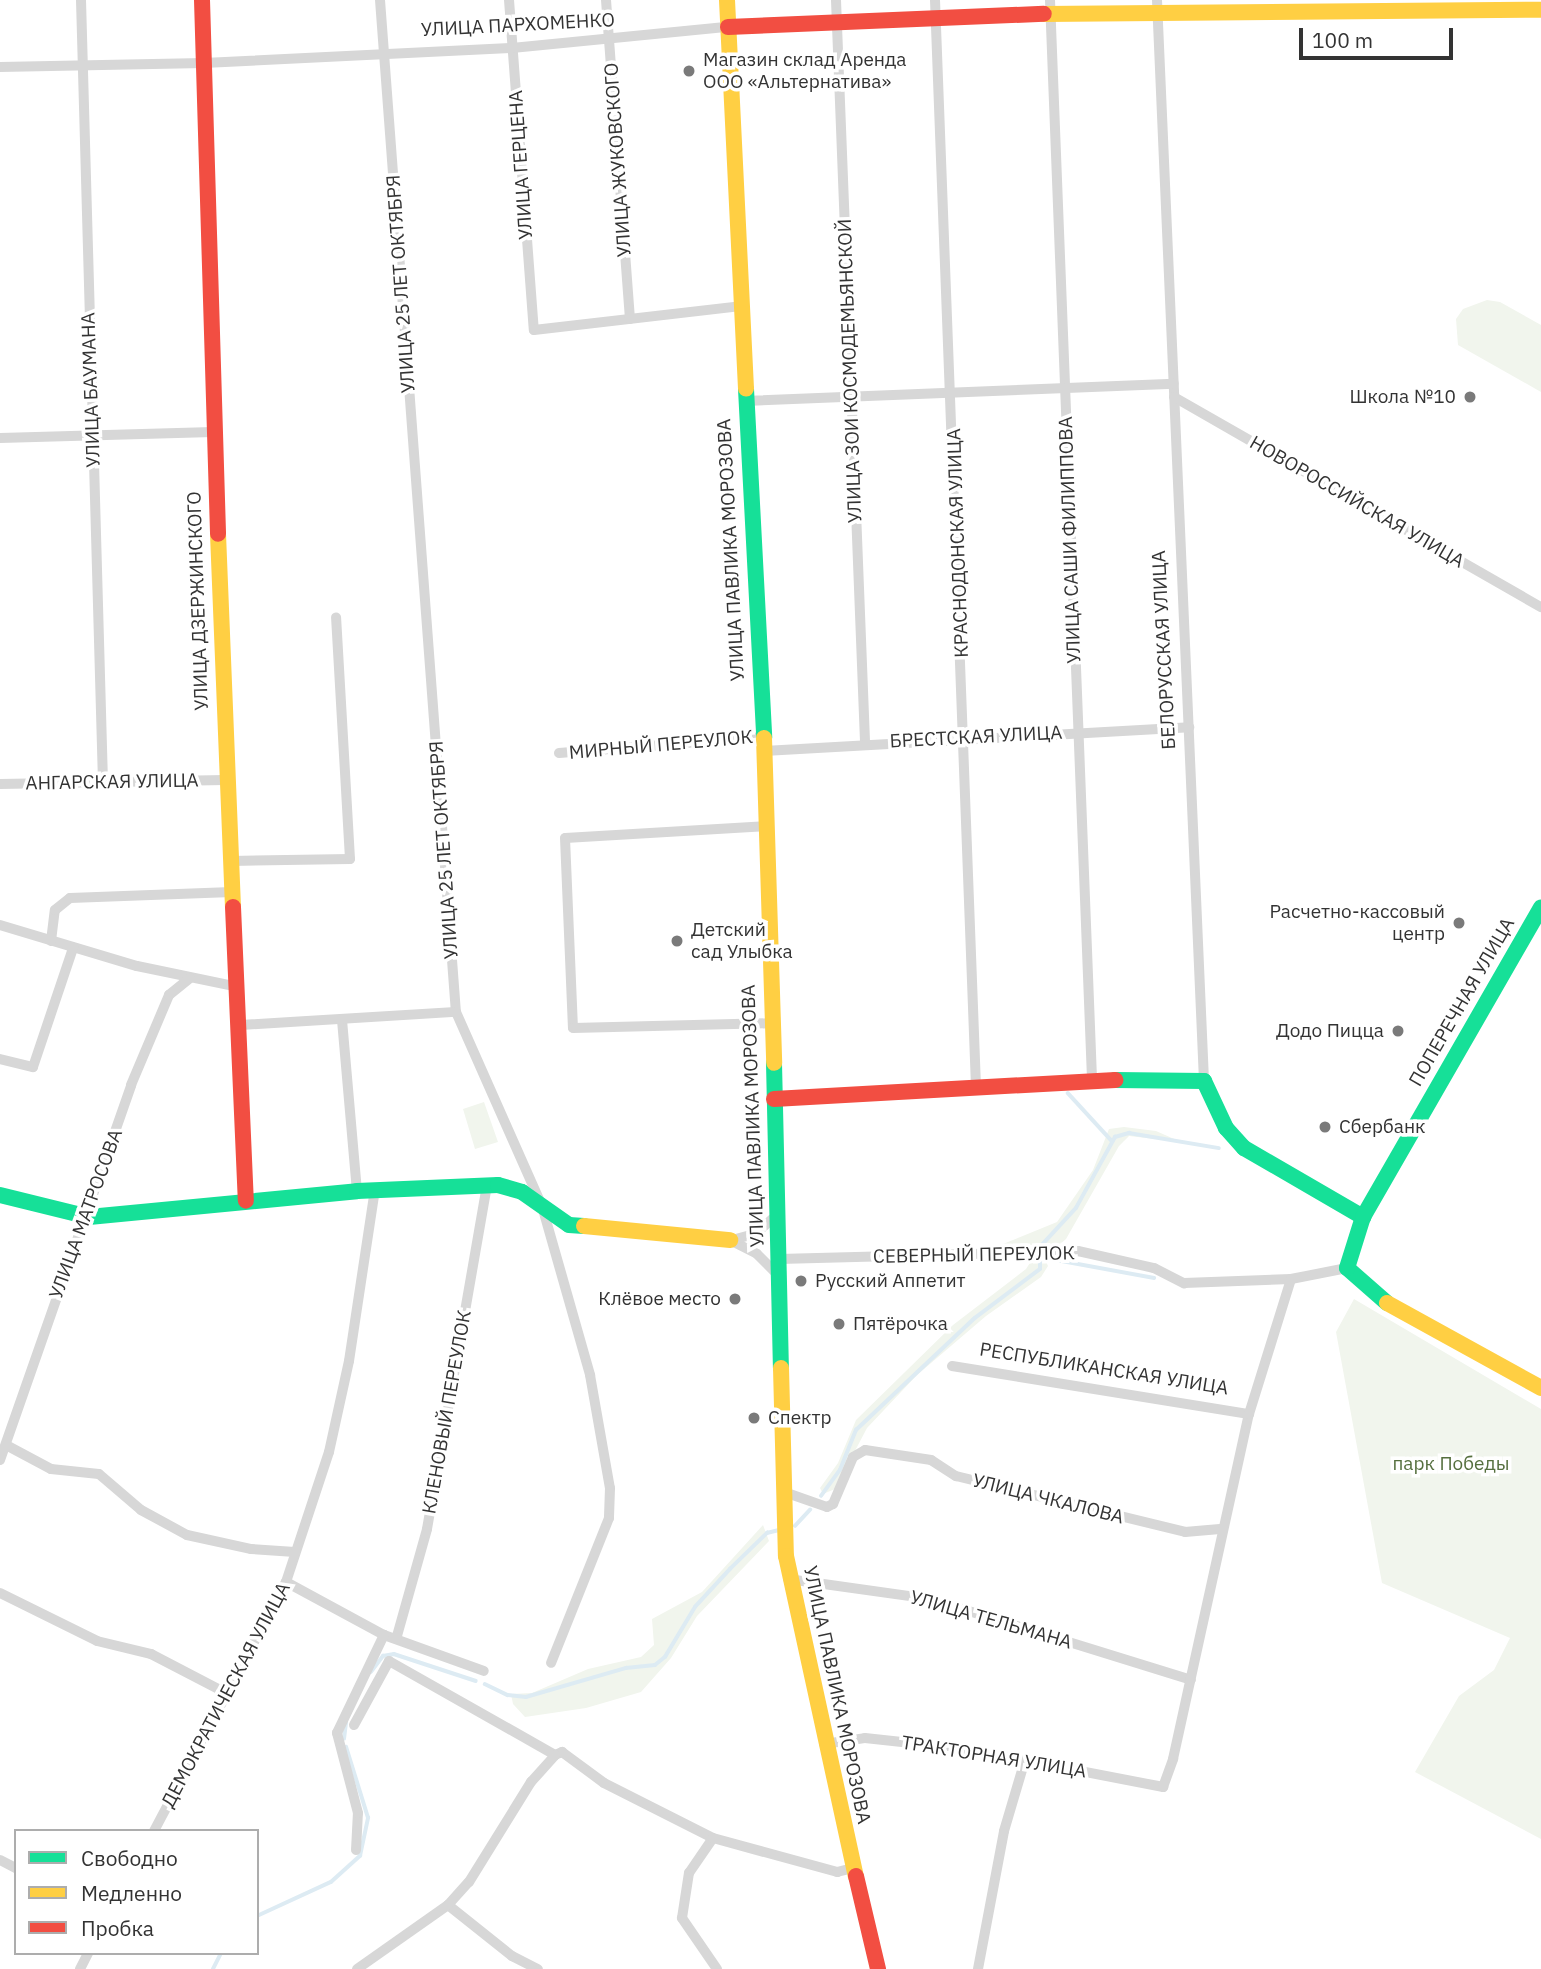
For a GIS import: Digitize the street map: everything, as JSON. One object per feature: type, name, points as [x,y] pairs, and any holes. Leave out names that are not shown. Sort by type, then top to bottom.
[{"type":"street","name":"УЛИЦА БАУМАНА","points":[[80,0],[103,781]]},
{"type":"street","name":"УЛИЦА ДЗЕРЖИНСКОГО","points":[[202,0],[225,780],[241,1025],[246,1200]]},
{"type":"street","name":"УЛИЦА 25 ЛЕТ ОКТЯБРЯ","points":[[380,0],[456,1012],[542,1206],[590,1375],[610,1488],[608,1518],[551,1663]]},
{"type":"street","name":"УЛИЦА ГЕРЦЕНА","points":[[509,0],[534,330],[630,319]]},
{"type":"street","name":"УЛИЦА ЖУКОВСКОГО","points":[[606,0],[630,319]]},
{"type":"street","name":"УЛИЦА ПАВЛИКА МОРОЗОВА","points":[[727,0],[768,826],[771,1023],[788,1579],[878,1969]]},
{"type":"street","name":"УЛИЦА ЗОИ КОСМОДЕМЬЯНСКОЙ","points":[[836,0],[864,743]]},
{"type":"street","name":"КРАСНОДОНСКАЯ УЛИЦА","points":[[935,0],[966,738],[976,1086]]},
{"type":"street","name":"УЛИЦА ПАРХОМЕНКО","points":[[0,67],[204,63],[512,48],[610,42],[728,27],[936,18],[1050,7],[1157,5],[1541,10]]},
{"type":"street","name":"БЕЛОРУССКАЯ УЛИЦА","points":[[1157,5],[1204,1081],[1226,1128],[1244,1148],[1363,1217]]},
{"type":"street","name":"УЛИЦА САШИ ФИЛИППОВА","points":[[1050,7],[1092,1080]]},
{"type":"street","points":[[630,319],[741,306]]},
{"type":"street","points":[[745,401],[1064,391],[1174,384]]},
{"type":"street","name":"НОВОРОССИЙСКАЯ УЛИЦА","points":[[1174,397],[1541,607]]},
{"type":"street","points":[[0,438],[213,432]]},
{"type":"street","points":[[231,861],[350,859],[336,617]]},
{"type":"street","name":"БРЕСТСКАЯ УЛИЦА","points":[[764,744],[864,743],[1189,726]]},
{"type":"street","name":"МИРНЫЙ ПЕРЕУЛОК","points":[[559,753],[764,744]]},
{"type":"street","name":"АНГАРСКАЯ УЛИЦА","points":[[0,784],[225,780]]},
{"type":"street","points":[[768,826],[565,838],[573,1028],[771,1023]]},
{"type":"street","points":[[51,941],[55,910],[70,898],[232,892]]},
{"type":"street","name":"ПОПЕРЕЧНАЯ УЛИЦА","points":[[1347,1268],[1363,1217],[1541,906]]},
{"type":"street","points":[[0,925],[73,948],[238,988]]},
{"type":"street","points":[[0,1059],[33,1068],[73,948]]},
{"type":"street","name":"УЛИЦА МАТРОСОВА","points":[[0,1460],[46,1325],[89,1217],[131,1085],[163,1007],[178,986],[190,978]]},
{"type":"street","points":[[241,1025],[456,1012]]},
{"type":"street","points":[[342,1020],[358,1191]]},
{"type":"street","points":[[774,1099],[1092,1080],[1204,1081]]},
{"type":"street","name":"КЛЕНОВЫЙ ПЕРЕУЛОК","points":[[397,1636],[427,1529],[487,1186]]},
{"type":"street","points":[[0,1195],[89,1217],[375,1189],[507,1186],[569,1225],[730,1240],[755,1234],[777,1215]]},
{"type":"street","name":"ДЕМОКРАТИЧЕСКАЯ УЛИЦА","points":[[155,1829],[286,1582],[329,1451],[349,1361],[375,1189]]},
{"type":"street","points":[[730,1240],[757,1254],[779,1276]]},
{"type":"street","name":"СЕВЕРНЫЙ ПЕРЕУЛОК","points":[[779,1259],[1078,1251],[1154,1268],[1184,1283],[1291,1279],[1347,1268]]},
{"type":"street","points":[[1347,1268],[1376,1297],[1541,1388]]},
{"type":"street","points":[[1191,1680],[1249,1414],[1291,1279]]},
{"type":"street","name":"РЕСПУБЛИКАНСКАЯ УЛИЦА","points":[[953,1366],[1249,1414]]},
{"type":"street","points":[[6,1445],[51,1469],[99,1474],[141,1510],[187,1535],[251,1549],[295,1552]]},
{"type":"street","name":"УЛИЦА ЧКАЛОВА","points":[[787,1493],[827,1507],[833,1504],[853,1457],[865,1450],[931,1460],[956,1476],[1185,1532],[1223,1529]]},
{"type":"street","name":"УЛИЦА ТЕЛЬМАНА","points":[[788,1579],[930,1599],[1191,1680]]},
{"type":"street","points":[[286,1582],[384,1635],[397,1636],[484,1671]]},
{"type":"street","points":[[0,1593],[97,1640],[151,1654],[228,1694]]},
{"type":"street","points":[[356,1850],[358,1813],[337,1733],[384,1635]]},
{"type":"street","points":[[354,1725],[389,1661],[555,1755]]},
{"type":"street","name":"ТРАКТОРНАЯ УЛИЦА","points":[[824,1744],[864,1738],[1025,1760],[1163,1787],[1191,1680]]},
{"type":"street","points":[[357,1969],[448,1905],[469,1882],[531,1782],[555,1755],[562,1752],[604,1783],[713,1838],[837,1872],[853,1868]]},
{"type":"street","points":[[978,1969],[1004,1831],[1025,1760]]},
{"type":"street","points":[[713,1838],[689,1873],[682,1919],[717,1969]]},
{"type":"street","points":[[448,1905],[512,1956],[538,1969]]},
{"type":"green space","points":[[1487,300],[1500,302],[1541,325],[1541,392],[1458,345],[1456,319],[1463,309]]},
{"type":"green space","points":[[484,1102],[498,1142],[475,1149],[463,1109]]},
{"type":"green space","points":[[1124,1127],[1156,1131],[1181,1142],[1129,1136],[1119,1146],[1066,1239],[1058,1246],[1003,1244],[1057,1222],[1093,1170],[1109,1129]]},
{"type":"green space","points":[[1035,1255],[1044,1257],[1048,1266],[1041,1277],[986,1316],[917,1375],[867,1428],[835,1489],[823,1494],[820,1488],[838,1463],[856,1420],[953,1325],[1026,1269]]},
{"type":"green space","name":"парк Победы","points":[[1354,1299],[1541,1409],[1541,1839],[1415,1772],[1459,1696],[1494,1670],[1510,1638],[1382,1583],[1336,1332]]},
{"type":"green space","points":[[763,1525],[769,1541],[697,1616],[671,1658],[641,1692],[586,1708],[525,1717],[513,1704],[511,1694],[532,1693],[588,1669],[641,1657],[654,1645],[652,1619],[702,1592]]},
{"type":"waterway","points":[[1068,1093],[1111,1140]]},
{"type":"waterway","points":[[1040,1247],[1076,1208],[1115,1137],[1129,1133],[1219,1148]]},
{"type":"waterway","points":[[821,1496],[840,1470],[856,1430],[975,1318],[1040,1269],[1040,1256]]},
{"type":"waterway","points":[[1040,1257],[1154,1278]]},
{"type":"waterway","points":[[795,1526],[810,1510]]},
{"type":"waterway","points":[[485,1684],[508,1695],[526,1697],[626,1668],[655,1665],[665,1657],[695,1607],[767,1533],[779,1530]]},
{"type":"waterway","points":[[371,1672],[383,1656],[394,1654],[476,1681]]},
{"type":"waterway","points":[[344,1739],[346,1723]]},
{"type":"waterway","points":[[259,1915],[331,1882],[360,1856],[368,1818],[346,1747]]},
{"type":"waterway","points":[[213,1969],[220,1955]]},
{"type":"traffic: fast","points":[[746,389],[764,738]]},
{"type":"traffic: fast","points":[[1387,1303],[1347,1268],[1363,1217],[1541,907]]},
{"type":"traffic: fast","points":[[774,1063],[781,1368]]},
{"type":"traffic: fast","points":[[1115,1080],[1204,1081],[1226,1128],[1244,1148],[1363,1217]]},
{"type":"traffic: fast","points":[[0,1195],[89,1217],[357,1191],[498,1185],[522,1192],[569,1225],[584,1226]]},
{"type":"traffic: slow","points":[[727,0],[746,389]]},
{"type":"traffic: slow","points":[[1044,14],[1541,10]]},
{"type":"traffic: slow","points":[[218,534],[233,907]]},
{"type":"traffic: slow","points":[[764,738],[774,1063]]},
{"type":"traffic: slow","points":[[584,1226],[730,1240]]},
{"type":"traffic: slow","points":[[1387,1303],[1541,1388]]},
{"type":"traffic: slow","points":[[781,1368],[786,1556],[856,1876]]},
{"type":"traffic: jam","points":[[202,0],[218,534]]},
{"type":"traffic: jam","points":[[728,27],[1044,14]]},
{"type":"traffic: jam","points":[[233,907],[246,1201]]},
{"type":"traffic: jam","points":[[774,1099],[1115,1080]]},
{"type":"traffic: jam","points":[[856,1876],[878,1969]]},
{"type":"place","name":"Магазин склад Аренда ООО «Альтернатива»","points":[[689,71]]},
{"type":"place","name":"Школа №10","points":[[1470,397]]},
{"type":"place","name":"Расчетно-кассовый центр","points":[[1459,923]]},
{"type":"place","name":"Детский сад Улыбка","points":[[677,941]]},
{"type":"place","name":"Додо Пицца","points":[[1398,1031]]},
{"type":"place","name":"Сбербанк","points":[[1325,1127]]},
{"type":"place","name":"Русский Аппетит","points":[[801,1281]]},
{"type":"place","name":"Клёвое место","points":[[735,1299]]},
{"type":"place","name":"Пятёрочка","points":[[839,1324]]},
{"type":"place","name":"Спектр","points":[[754,1418]]}]
